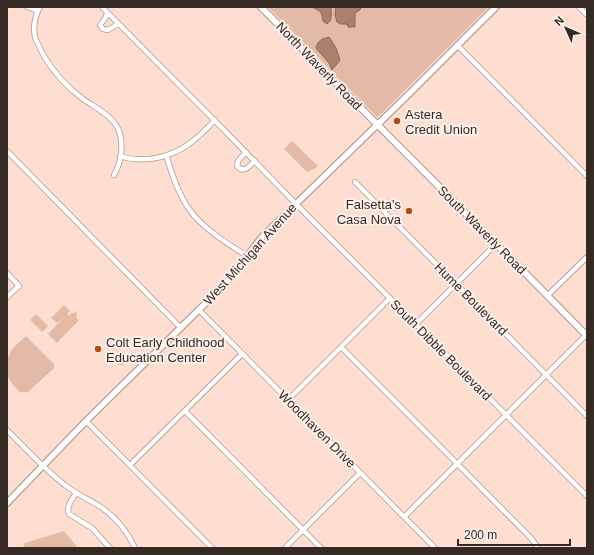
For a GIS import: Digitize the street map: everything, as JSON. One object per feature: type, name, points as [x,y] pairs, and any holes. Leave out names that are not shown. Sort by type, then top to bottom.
[{"type":"main road","name":"North Waverly Road","points":[[261,7],[377,125]]},
{"type":"main road","name":"South Waverly Road","points":[[377,125],[587,335]]},
{"type":"street","points":[[27,7],[39,9],[34,24],[35,37],[41,50],[58,77],[83,99],[107,115],[119,130],[122,144],[118,166],[114,175]]},
{"type":"street","name":"South Dibble Boulevard","points":[[102,7],[587,496]]},
{"type":"street","name":"West Michigan Avenue","points":[[7,503],[86,421],[232,277],[263,236],[496,7]]},
{"type":"street","points":[[579,7],[587,15]]},
{"type":"street","points":[[107,13],[100,24],[103,29],[108,30],[118,24]]},
{"type":"street","points":[[457,45],[587,176]]},
{"type":"street","points":[[120,156],[136,160],[166,155],[195,140],[215,120]]},
{"type":"street","points":[[7,151],[181,328]]},
{"type":"street","points":[[246,152],[238,162],[238,168],[244,170],[255,161]]},
{"type":"street","points":[[166,155],[180,194],[194,216],[208,229],[247,256]]},
{"type":"street","name":"Hume Boulevard","points":[[355,182],[587,416]]},
{"type":"street","points":[[416,324],[496,244]]},
{"type":"street","points":[[548,295],[587,257]]},
{"type":"street","points":[[7,273],[19,286],[7,297]]},
{"type":"street","points":[[288,400],[390,298]]},
{"type":"street","name":"Woodhaven Drive","points":[[199,310],[435,548]]},
{"type":"street","points":[[404,517],[587,335]]},
{"type":"street","points":[[341,347],[531,538],[538,548]]},
{"type":"street","points":[[130,465],[242,354]]},
{"type":"street","points":[[185,411],[321,548]]},
{"type":"street","points":[[86,421],[212,548]]},
{"type":"street","points":[[7,430],[43,466],[65,485],[76,493],[100,506],[113,517],[124,529],[135,548]]},
{"type":"street","points":[[285,548],[360,472]]},
{"type":"street","points":[[76,493],[69,505],[69,514],[92,528],[110,548]]},
{"type":"shaded area","points":[[268,7],[489,7],[377,117]]},
{"type":"shaded area","points":[[312,7],[331,7],[331,16],[327,24],[323,21],[320,12]]},
{"type":"shaded area","points":[[336,7],[361,7],[360,10],[355,13],[355,27],[348,27],[347,24],[337,22],[335,15]]},
{"type":"shaded area","points":[[329,37],[336,48],[340,60],[332,70],[329,63],[316,48],[321,40]]},
{"type":"shaded area","points":[[292,141],[318,166],[316,168],[307,172],[284,149]]},
{"type":"shaded area","points":[[64,305],[70,311],[67,314],[71,317],[70,314],[76,312],[76,318],[79,320],[57,343],[48,334],[65,316],[57,323],[51,318]]},
{"type":"shaded area","points":[[36,314],[48,326],[42,332],[30,320]]},
{"type":"shaded area","points":[[26,336],[54,364],[54,368],[28,392],[20,392],[12,384],[7,375],[7,360],[12,349]]},
{"type":"shaded area","points":[[120,350],[129,359],[123,365],[118,365],[112,359]]},
{"type":"shaded area","points":[[64,531],[78,548],[23,548],[25,543]]},
{"type":"place","name":"Astera Credit Union","points":[[397,121]]},
{"type":"place","name":"Falsetta's Casa Nova","points":[[409,211]]},
{"type":"place","name":"Colt Early Childhood Education Center","points":[[98,349]]}]
